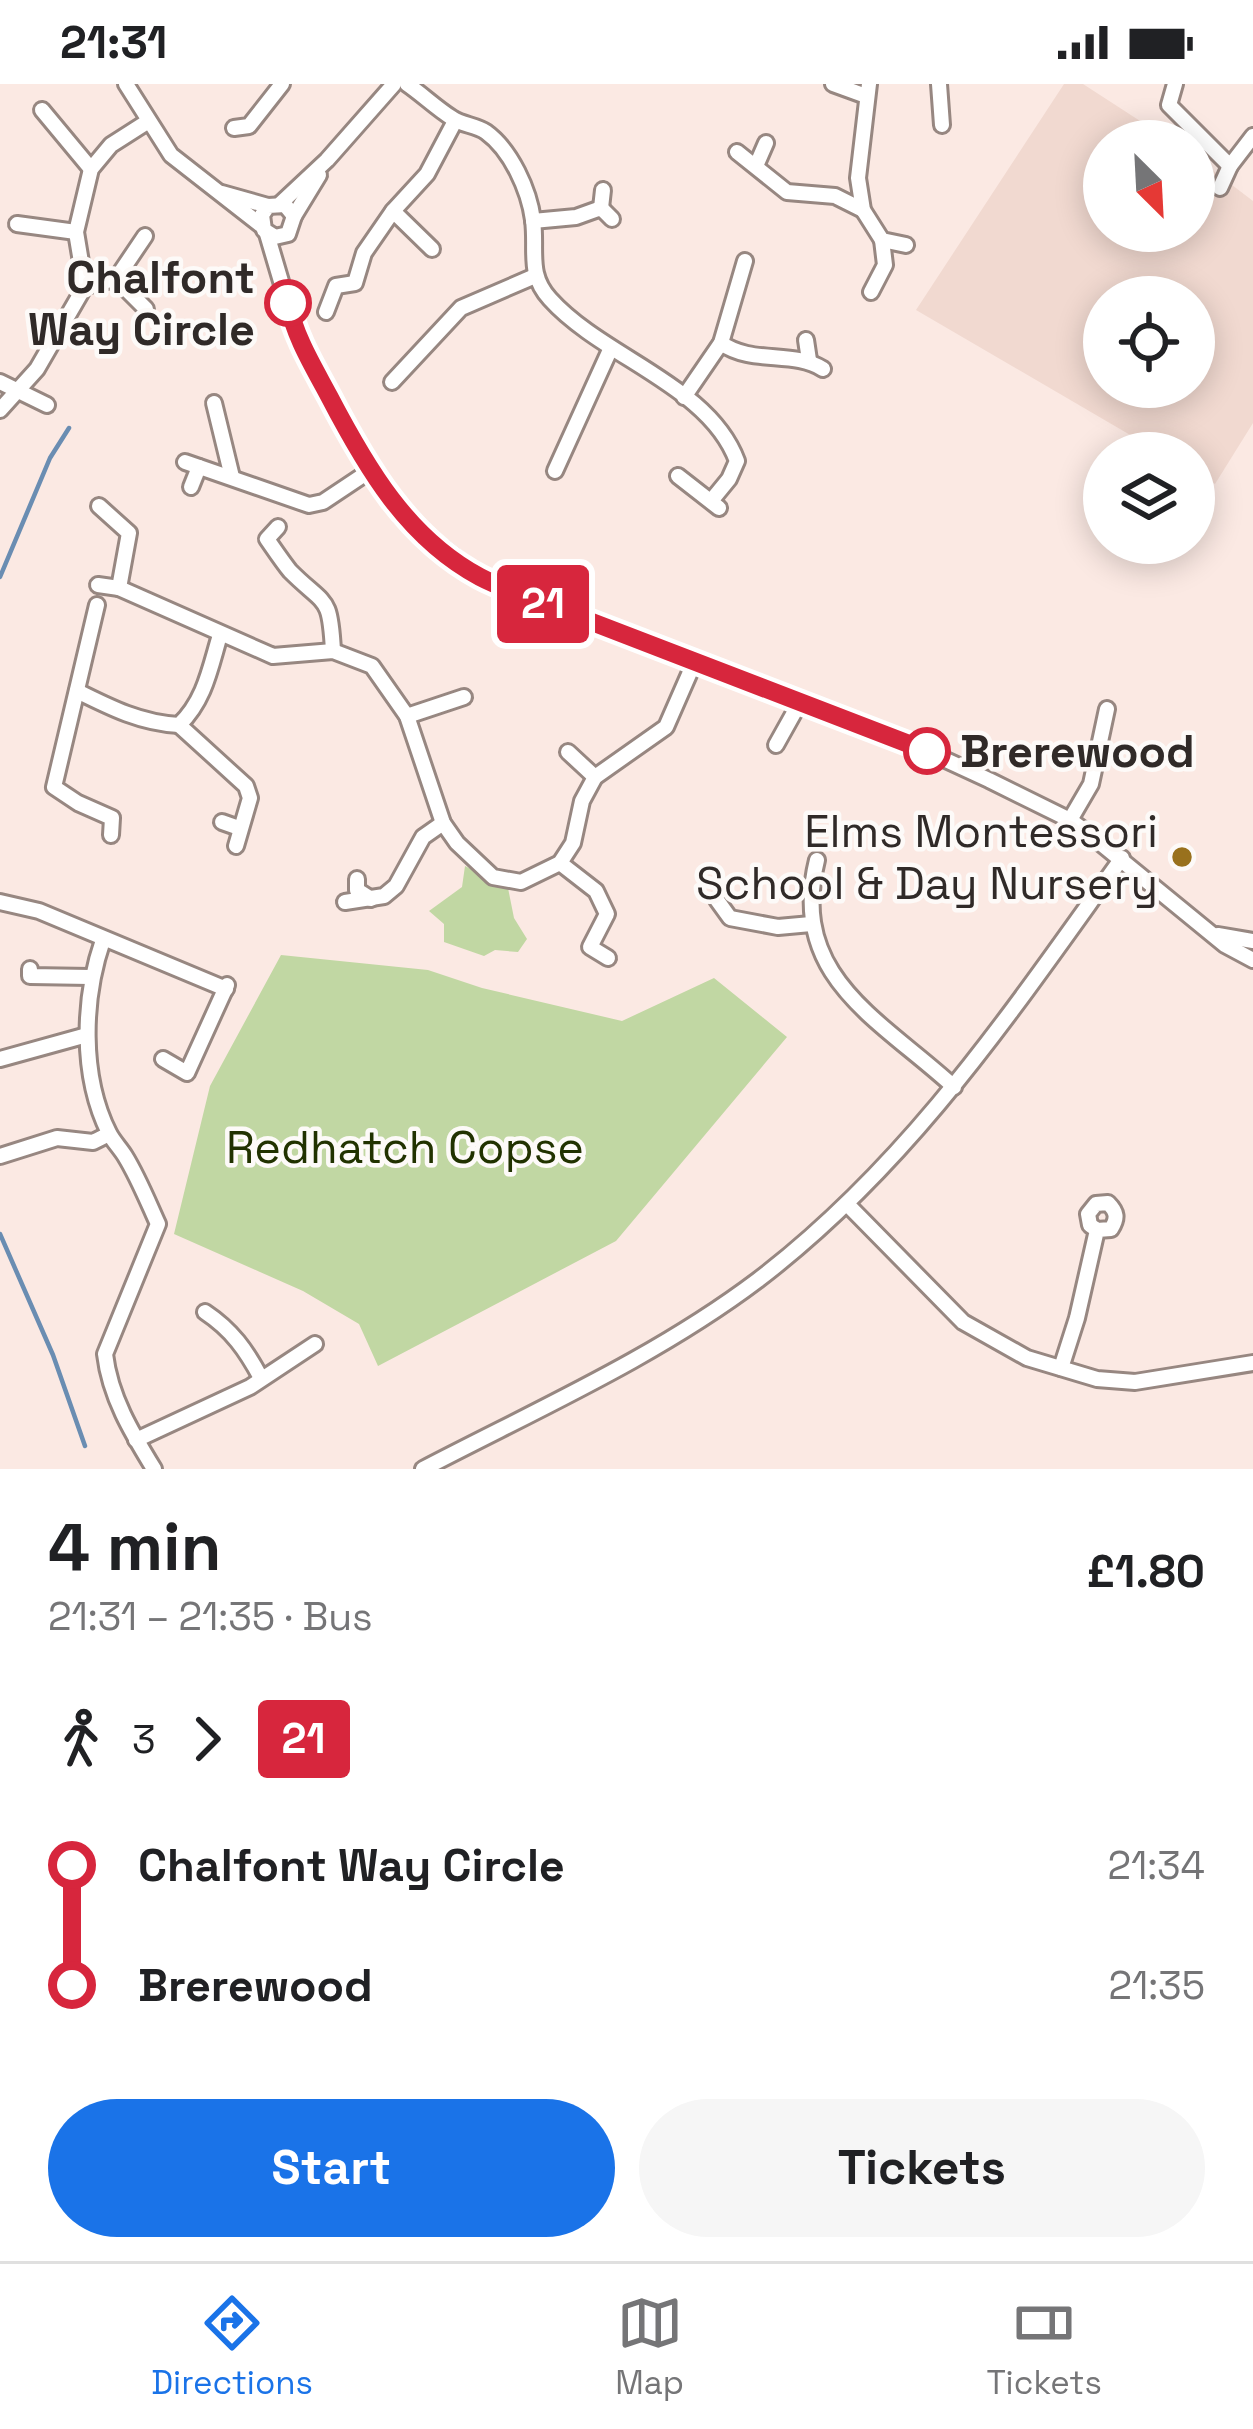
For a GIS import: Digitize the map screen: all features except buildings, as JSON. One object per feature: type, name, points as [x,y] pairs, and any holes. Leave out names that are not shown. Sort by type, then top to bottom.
[{"type":"street","points":[[126,84],[171,155],[264,230],[284,236]]},
{"type":"street","points":[[244,132],[282,84]]},
{"type":"street","points":[[394,84],[327,160],[262,215],[296,332],[402,517],[480,577],[694,664],[907,742],[1070,820],[1253,960]]},
{"type":"street","points":[[407,84],[455,121],[482,129],[503,148],[519,177],[533,221],[531,256],[545,295],[610,350],[684,397],[728,437],[736,460],[714,505],[678,476]]},
{"type":"street","points":[[832,84],[867,90],[858,178],[863,210],[882,240],[886,265],[871,292]]},
{"type":"street","points":[[939,84],[949,109],[942,125]]},
{"type":"street","points":[[1175,84],[1168,106],[1230,166]]},
{"type":"street","points":[[42,110],[91,169]]},
{"type":"street","points":[[355,283],[364,253],[427,174],[455,121]]},
{"type":"street","points":[[0,410],[37,369],[85,286],[76,232],[91,169],[110,145],[147,122]]},
{"type":"street","points":[[1220,188],[1253,136]]},
{"type":"street","points":[[756,166],[766,143]]},
{"type":"street","points":[[737,152],[787,192],[835,196],[863,210]]},
{"type":"street","points":[[285,291],[284,236],[294,226],[294,216],[327,160]]},
{"type":"street","points":[[533,221],[607,213],[603,190]]},
{"type":"street","points":[[222,193],[274,205],[294,216]]},
{"type":"street","points":[[393,211],[432,249]]},
{"type":"street","points":[[17,224],[76,232]]},
{"type":"street","points":[[85,286],[116,279],[145,236]]},
{"type":"street","points":[[882,240],[906,245]]},
{"type":"street","points":[[684,397],[721,343],[745,262]]},
{"type":"street","points":[[392,382],[438,338],[460,308],[535,276]]},
{"type":"street","points":[[116,279],[146,310]]},
{"type":"street","points":[[355,283],[368,295]]},
{"type":"street","points":[[326,312],[336,286],[355,283]]},
{"type":"street","points":[[806,340],[809,360]]},
{"type":"street","points":[[721,343],[732,351],[771,359],[809,360],[823,369]]},
{"type":"street","points":[[555,471],[610,350]]},
{"type":"street","points":[[0,382],[47,405]]},
{"type":"street","points":[[214,403],[232,477]]},
{"type":"street","points":[[190,487],[192,465],[309,505],[323,502],[371,470]]},
{"type":"street","points":[[100,506],[136,531],[119,588]]},
{"type":"street","points":[[266,535],[291,572],[319,592],[332,616],[333,651]]},
{"type":"street","points":[[98,585],[119,588],[273,656],[333,651],[372,666],[407,716],[443,823],[493,877],[521,882],[560,862],[573,842],[582,801],[595,777],[666,727],[694,664]]},
{"type":"street","points":[[97,605],[55,787],[78,803],[117,812],[111,835]]},
{"type":"street","points":[[179,724],[203,692],[220,635]]},
{"type":"street","points":[[77,691],[118,712],[153,723],[179,724],[246,786],[250,798],[236,846]]},
{"type":"street","points":[[407,716],[464,697]]},
{"type":"street","points":[[776,746],[800,702]]},
{"type":"street","points":[[1070,820],[1091,784],[1107,710]]},
{"type":"street","points":[[568,752],[595,777]]},
{"type":"street","points":[[222,822],[239,829]]},
{"type":"street","points":[[345,902],[383,896],[396,886],[423,837],[443,823]]},
{"type":"street","points":[[423,1469],[691,1326],[760,1279],[847,1204],[920,1131],[1121,858]]},
{"type":"street","points":[[818,860],[810,889],[811,924],[833,978],[850,999],[954,1087]]},
{"type":"street","points":[[560,862],[596,891],[607,914],[590,946]]},
{"type":"street","points":[[357,879],[357,890],[370,898]]},
{"type":"street","points":[[717,900],[730,918],[778,927],[811,924]]},
{"type":"street","points":[[0,902],[39,911],[103,940],[228,985],[187,1073],[177,1074],[163,1058]]},
{"type":"street","points":[[36,928],[39,911]]},
{"type":"street","points":[[1213,933],[1253,941]]},
{"type":"street","points":[[103,940],[90,977],[87,1035],[98,1102],[109,1134],[158,1224],[105,1354],[107,1373],[154,1469]]},
{"type":"street","points":[[573,946],[590,946],[608,958]]},
{"type":"street","points":[[30,969],[30,976],[90,977]]},
{"type":"street","points":[[0,1059],[87,1035]]},
{"type":"street","points":[[0,1156],[56,1138],[92,1142],[109,1134]]},
{"type":"street","points":[[847,1204],[975,1331],[1012,1352],[1096,1379],[1136,1382],[1253,1363]]},
{"type":"street","points":[[1060,1368],[1082,1301],[1097,1231]]},
{"type":"street","points":[[205,1312],[225,1325],[261,1378]]},
{"type":"street","points":[[136,1440],[261,1378],[297,1368],[315,1344]]},
{"type":"shaded area","points":[[1064,84],[1083,84],[1139,120],[1083,120],[1083,252],[1215,252],[1215,172],[1253,201],[1253,423],[1215,484],[1215,432],[1125,432],[1084,408],[1215,408],[1215,276],[1083,276],[1083,407],[916,310]]},
{"type":"green space","points":[[465,866],[508,888],[514,918],[527,939],[518,952],[495,950],[484,956],[444,942],[444,924],[429,911],[462,887]]},
{"type":"green space","name":"Redhatch Copse","points":[[281,955],[428,970],[482,988],[622,1021],[714,978],[787,1037],[616,1241],[378,1366],[359,1324],[303,1291],[174,1234],[210,1086]]},
{"type":"waterway","points":[[0,577],[50,458],[69,428]]},
{"type":"waterway","points":[[0,1234],[53,1355],[85,1446]]},
{"type":"bus line","name":"21","points":[[288,303],[296,332],[371,470],[402,517],[443,552],[480,577],[540,602],[927,751]]},
{"type":"place","name":"Chalfont Way Circle","points":[[288,303]]},
{"type":"place","name":"Brerewood","points":[[927,751]]},
{"type":"place","name":"Elms Montessori School & Day Nursery","points":[[1182,857]]}]
